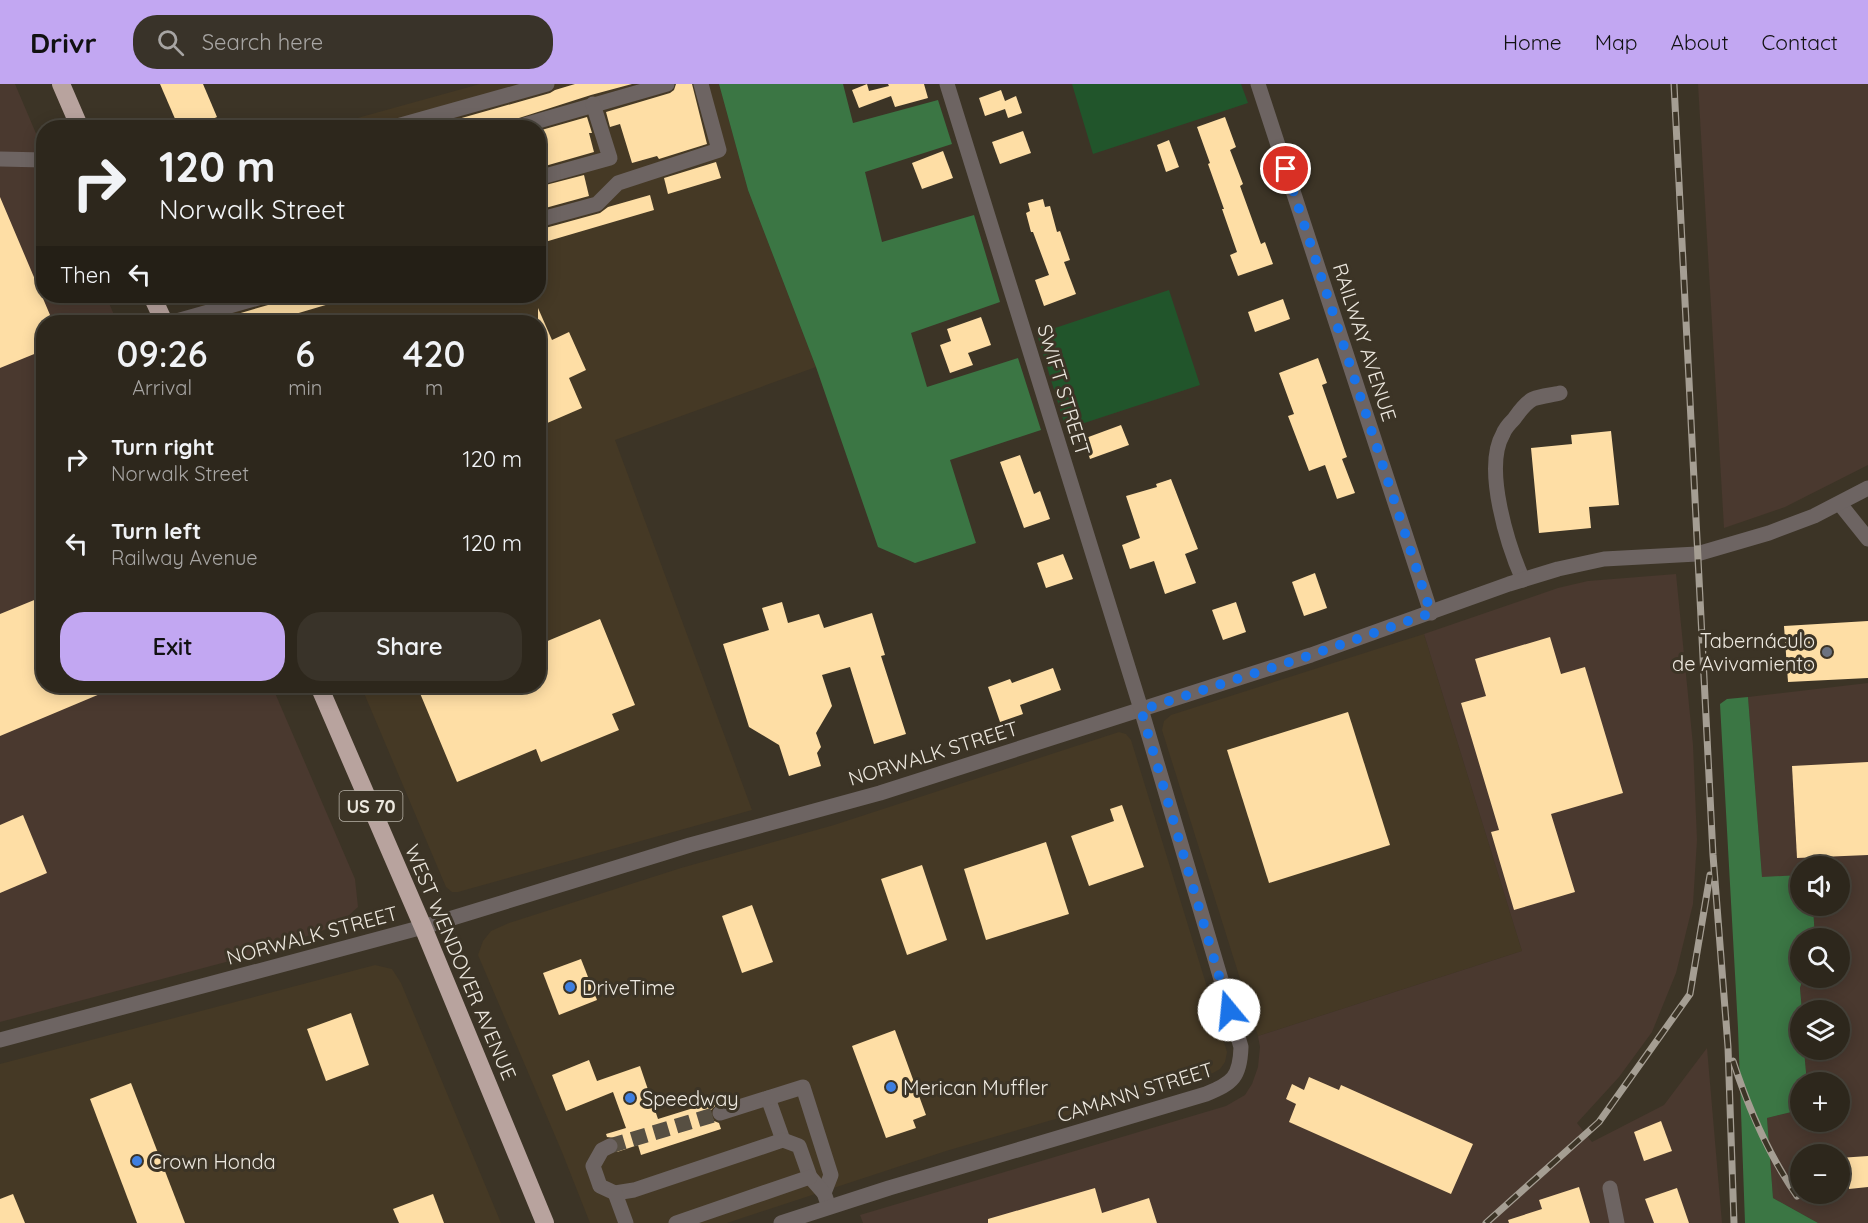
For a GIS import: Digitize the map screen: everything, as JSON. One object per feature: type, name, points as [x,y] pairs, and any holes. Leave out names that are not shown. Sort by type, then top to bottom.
[{"type":"highway","points":[[61,84],[77,120]]},
{"type":"highway","name":"WEST WENDOVER AVENUE","points":[[322,693],[423,927],[545,1223]]},
{"type":"street","points":[[419,120],[547,84]]},
{"type":"street","points":[[541,120],[667,84]]},
{"type":"street","points":[[546,218],[597,204],[618,183],[719,150],[701,84]]},
{"type":"street","name":"SWIFT STREET","points":[[946,84],[1141,710]]},
{"type":"street","name":"RAILWAY AVENUE","points":[[1258,84],[1431,613]]},
{"type":"street","points":[[593,105],[618,183]]},
{"type":"street","points":[[546,176],[610,158]]},
{"type":"street","points":[[0,159],[36,160]]},
{"type":"street","points":[[198,315],[240,303]]},
{"type":"street","points":[[1523,580],[1511,555],[1506,534],[1495,477],[1497,456],[1502,435],[1523,407],[1533,399],[1560,393]]},
{"type":"street","name":"NORWALK STREET","points":[[0,1040],[423,927],[700,843],[880,792],[1311,655],[1523,580],[1582,563],[1604,559],[1696,554],[1795,524],[1840,504],[1868,488]]},
{"type":"street","points":[[1840,504],[1868,539]]},
{"type":"street","name":"CAMANN STREET","points":[[781,1223],[827,1200],[1206,1094],[1233,1081],[1239,1068],[1241,1047],[1141,710]]},
{"type":"street","points":[[720,1113],[803,1087],[831,1175],[827,1200]]},
{"type":"street","points":[[768,1098],[783,1140]]},
{"type":"street","points":[[610,1146],[602,1150],[592,1166],[600,1186],[615,1193],[634,1190],[783,1140],[799,1146],[810,1177],[827,1200]]},
{"type":"street","points":[[676,1223],[810,1177]]},
{"type":"street","points":[[1610,1188],[1617,1223]]},
{"type":"street","points":[[615,1193],[626,1223]]},
{"type":"shaded area","points":[[0,84],[15,84],[36,134],[36,303],[109,303],[114,315],[36,315],[36,693],[275,693],[355,879],[358,907],[338,925],[260,953],[0,1022]]},
{"type":"shaded area","points":[[480,84],[719,84],[748,190],[816,367],[615,440],[752,810],[458,892],[452,892],[446,887],[364,693],[546,693],[546,315],[204,315],[199,303],[546,303],[546,120],[350,120]]},
{"type":"shaded area","points":[[1698,84],[1868,84],[1868,465],[1785,507],[1724,528]]},
{"type":"shaded area","points":[[1676,574],[1693,745],[1697,840],[1693,904],[1676,973],[1652,1032],[1619,1077],[1577,1123],[1592,1142],[1664,1105],[1707,1048],[1722,1223],[863,1223],[860,1215],[1226,1106],[1245,1095],[1252,1084],[1258,1067],[1260,1047],[1258,1036],[1522,951],[1424,634],[1558,588],[1588,581]]},
{"type":"shaded area","points":[[1424,634],[1522,951],[1258,1036],[1162,730],[1164,721],[1171,715]]},
{"type":"shaded area","points":[[1868,683],[1868,1223],[1818,1223],[1773,1198],[1767,1118],[1790,1112],[1790,1132],[1850,1132],[1850,1072],[1806,1072],[1805,1060],[1850,1060],[1850,1000],[1801,1000],[1800,988],[1850,988],[1850,928],[1814,928],[1814,916],[1850,916],[1850,856],[1790,856],[1790,876],[1762,878],[1748,697]]},
{"type":"shaded area","points":[[1119,732],[1126,734],[1131,740],[1227,1052],[1225,1062],[1220,1069],[1213,1073],[946,1151],[727,1223],[590,1223],[478,955],[483,941],[491,931],[509,923],[681,868],[834,825]]},
{"type":"shaded area","points":[[375,965],[392,969],[401,983],[501,1223],[0,1223],[0,1064]]},
{"type":"green space","points":[[719,84],[843,84],[853,123],[938,100],[952,144],[865,172],[882,242],[974,215],[1000,302],[911,333],[927,387],[1018,358],[1041,430],[950,460],[976,543],[915,563],[878,547],[816,367],[748,190]]},
{"type":"green space","points":[[1072,84],[1241,84],[1248,103],[1093,154]]},
{"type":"green space","points":[[1169,290],[1200,385],[1066,429],[1037,334]]},
{"type":"green space","points":[[1748,697],[1762,877],[1790,876],[1790,916],[1814,916],[1814,928],[1790,928],[1790,988],[1800,988],[1801,1000],[1790,1000],[1790,1060],[1805,1060],[1806,1072],[1790,1072],[1790,1112],[1767,1118],[1773,1198],[1818,1223],[1745,1223],[1738,1028],[1720,704],[1727,699]]},
{"type":"building","points":[[160,84],[203,84],[217,117],[210,120],[176,120]]},
{"type":"building","points":[[575,84],[632,84],[513,120],[455,120],[550,93]]},
{"type":"building","points":[[676,84],[692,84],[707,144],[659,159],[657,156],[632,163],[620,124],[610,127],[606,112],[670,93]]},
{"type":"building","points":[[867,84],[869,91],[889,86],[888,84],[924,84],[928,98],[895,107],[891,96],[859,108],[852,90]]},
{"type":"building","points":[[1001,90],[1005,101],[1016,96],[1022,113],[1008,118],[1005,109],[985,116],[979,98]]},
{"type":"building","points":[[587,117],[594,152],[546,166],[546,129]]},
{"type":"building","points":[[1225,117],[1236,147],[1230,150],[1243,184],[1240,186],[1261,244],[1265,242],[1273,264],[1238,276],[1230,255],[1237,252],[1197,127]]},
{"type":"building","points":[[1023,131],[1031,153],[1000,164],[992,142]]},
{"type":"building","points":[[1169,140],[1179,167],[1166,172],[1157,145]]},
{"type":"building","points":[[943,151],[953,178],[922,189],[912,163]]},
{"type":"building","points":[[716,162],[721,178],[668,194],[664,178]]},
{"type":"building","points":[[584,175],[589,196],[546,208],[546,185]]},
{"type":"building","points":[[650,195],[654,210],[546,242],[546,228],[600,213],[608,207]]},
{"type":"building","points":[[0,197],[36,282],[36,303],[45,303],[50,315],[36,315],[36,353],[0,368]]},
{"type":"building","points":[[1043,199],[1045,207],[1050,206],[1057,232],[1060,231],[1070,260],[1064,262],[1076,294],[1044,306],[1035,280],[1049,275],[1033,232],[1031,232],[1026,213],[1030,211],[1028,203]]},
{"type":"building","points":[[1283,299],[1290,319],[1255,332],[1248,312]]},
{"type":"building","points":[[271,303],[332,303],[292,315],[234,315]]},
{"type":"building","points":[[981,317],[991,345],[968,353],[973,365],[950,373],[940,345],[951,341],[947,329]]},
{"type":"building","points":[[546,326],[552,340],[569,332],[586,370],[569,378],[582,408],[546,424]]},
{"type":"building","points":[[1318,358],[1327,383],[1322,385],[1347,457],[1342,459],[1355,493],[1337,499],[1325,465],[1309,471],[1288,416],[1294,414],[1279,373]]},
{"type":"building","points":[[1121,425],[1129,445],[1090,459],[1083,439]]},
{"type":"building","points":[[1611,431],[1619,505],[1589,507],[1591,528],[1539,533],[1531,448],[1572,444],[1571,435]]},
{"type":"building","points":[[1020,455],[1034,494],[1040,491],[1050,519],[1024,528],[1000,462]]},
{"type":"building","points":[[1171,479],[1198,549],[1185,554],[1196,583],[1165,594],[1154,561],[1130,569],[1122,545],[1140,538],[1126,496],[1157,487],[1156,484]]},
{"type":"building","points":[[1063,554],[1073,579],[1046,588],[1037,563]]},
{"type":"building","points":[[1315,573],[1327,608],[1304,616],[1292,582]]},
{"type":"building","points":[[36,599],[36,693],[102,693],[0,736],[0,614]]},
{"type":"building","points":[[782,602],[788,623],[819,614],[824,628],[872,613],[885,655],[881,656],[906,734],[874,744],[850,667],[822,675],[832,706],[816,733],[821,747],[817,753],[821,766],[789,776],[779,745],[749,727],[723,644],[769,630],[762,608]]},
{"type":"building","points":[[1236,602],[1246,632],[1223,640],[1212,610]]},
{"type":"building","points":[[600,619],[635,705],[612,714],[619,730],[541,762],[536,749],[457,782],[420,693],[546,693],[546,642]]},
{"type":"building","name":"Tabernáculo de Avivamiento","points":[[1868,621],[1868,678],[1788,682],[1784,626]]},
{"type":"building","points":[[1550,637],[1561,674],[1585,667],[1623,793],[1551,814],[1575,892],[1514,910],[1491,832],[1499,830],[1461,703],[1486,696],[1475,659]]},
{"type":"building","points":[[1053,668],[1061,690],[1020,705],[1023,714],[1000,722],[988,687],[1010,679],[1012,683]]},
{"type":"building","points":[[1348,712],[1390,845],[1269,883],[1227,750]]},
{"type":"building","points":[[1868,762],[1868,855],[1797,856],[1792,766]]},
{"type":"building","points":[[1122,805],[1144,867],[1089,886],[1071,836],[1114,821],[1110,809]]},
{"type":"building","points":[[23,815],[47,873],[0,893],[0,825]]},
{"type":"building","points":[[1046,842],[1069,914],[986,940],[964,869]]},
{"type":"building","points":[[922,865],[947,940],[907,955],[881,879]]},
{"type":"building","points":[[752,905],[773,962],[742,973],[722,916]]},
{"type":"building","name":"DriveTime","points":[[581,959],[597,1000],[559,1015],[543,973]]},
{"type":"building","points":[[351,1013],[369,1065],[326,1081],[307,1029]]},
{"type":"building","points":[[895,1030],[926,1115],[913,1120],[916,1128],[886,1138],[852,1046]]},
{"type":"building","points":[[589,1060],[597,1081],[640,1066],[658,1119],[716,1101],[717,1104],[711,1110],[711,1115],[714,1121],[719,1123],[721,1129],[641,1155],[638,1145],[617,1152],[620,1147],[618,1141],[607,1137],[606,1134],[626,1128],[613,1092],[566,1111],[552,1075]]},
{"type":"building","points":[[1309,1077],[1339,1090],[1341,1085],[1473,1144],[1451,1194],[1289,1122],[1296,1104],[1286,1099],[1292,1084],[1304,1090]]},
{"type":"building","name":"Crown Honda","points":[[131,1083],[185,1223],[137,1223],[90,1099]]},
{"type":"building","points":[[1661,1121],[1672,1151],[1644,1161],[1634,1132]]},
{"type":"building","points":[[1868,1156],[1868,1187],[1850,1189],[1850,1157]]},
{"type":"building","points":[[1579,1187],[1590,1223],[1509,1223],[1508,1220],[1542,1209],[1539,1200]]},
{"type":"building","points":[[1095,1188],[1102,1213],[1149,1198],[1157,1223],[988,1223],[988,1219]]},
{"type":"building","points":[[1677,1188],[1689,1223],[1654,1223],[1645,1199]]},
{"type":"building","points":[[13,1194],[25,1223],[0,1223],[0,1199]]},
{"type":"building","points":[[433,1194],[444,1223],[399,1223],[393,1209]]},
{"type":"tunnel","points":[[610,1146],[720,1113]]},
{"type":"railway","points":[[1674,84],[1713,855],[1728,1047],[1734,1223]]},
{"type":"railway","points":[[1486,1223],[1599,1122],[1690,994],[1710,875]]},
{"type":"railway","points":[[1733,1061],[1760,1131],[1790,1185]]},
{"type":"place","name":"Tabernáculo de Avivamiento","points":[[1827,652]]},
{"type":"place","name":"DriveTime","points":[[570,987]]},
{"type":"place","name":"Merican Muffler","points":[[891,1087]]},
{"type":"place","name":"Speedway","points":[[630,1098]]},
{"type":"place","name":"Crown Honda","points":[[137,1161]]},
{"type":"route","points":[[1229,1010],[1141,710],[1431,613],[1286,169]]}]
